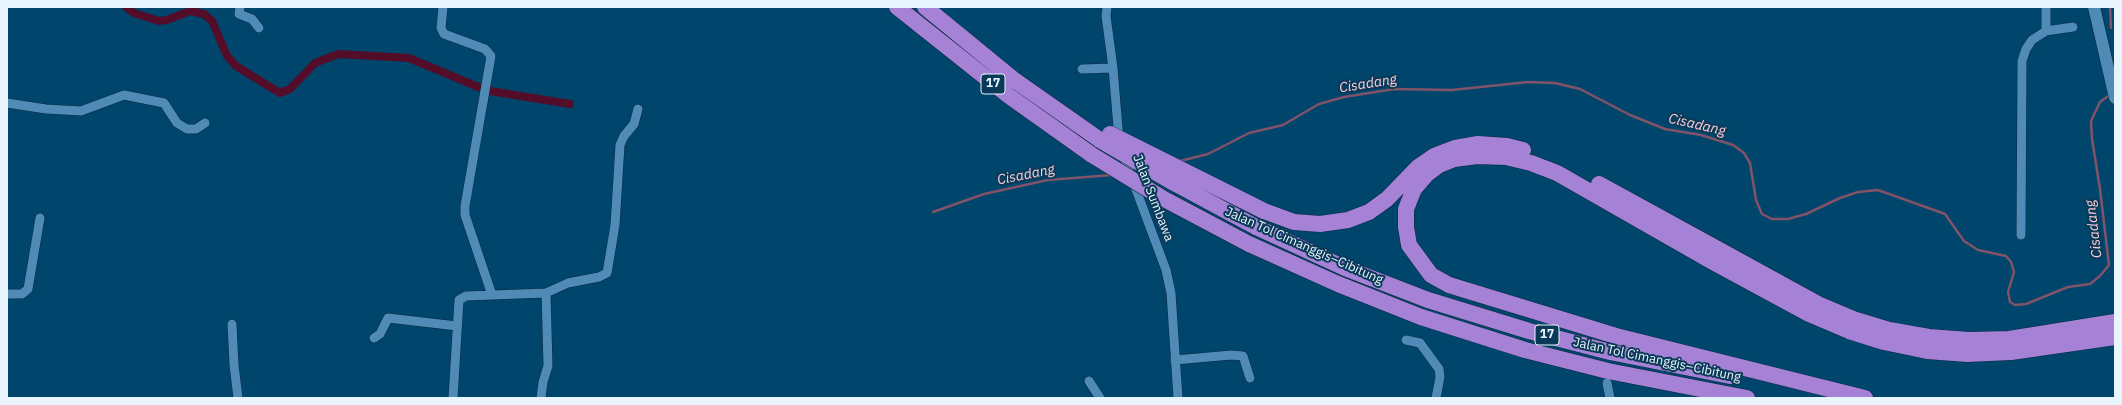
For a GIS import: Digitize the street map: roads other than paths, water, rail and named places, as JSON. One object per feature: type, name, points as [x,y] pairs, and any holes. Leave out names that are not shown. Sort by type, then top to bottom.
[{"type":"highway","name":"Jalan Tol Cimanggis–Cibitung","points":[[897,7],[1008,96],[1092,155],[1164,199],[1250,244],[1338,284],[1421,317],[1525,350],[1608,371],[1747,398]]},
{"type":"highway","name":"Jalan Tol Cimanggis–Cibitung","points":[[925,7],[1013,79],[1103,136],[1174,184],[1256,227],[1344,268],[1421,297],[1529,331],[1617,353],[1851,398]]},
{"type":"highway","points":[[1103,136],[1264,211],[1294,222],[1320,224],[1348,220],[1369,212],[1387,199],[1418,167],[1434,156],[1455,148],[1478,144],[1507,146],[1534,153],[1562,165],[1818,304],[1856,320],[1889,330],[1929,338],[1969,340],[2009,339],[2115,322]]},
{"type":"highway","points":[[1865,398],[1616,336],[1449,285],[1431,275],[1409,245],[1406,227],[1406,209],[1414,189],[1426,175],[1438,165],[1454,159],[1477,156],[1506,157],[1531,163],[1557,173],[1712,262],[1809,314],[1849,331],[1884,342],[1927,351],[1967,354],[2011,352],[2115,337]]},
{"type":"main road","points":[[2094,7],[2115,98]]},
{"type":"street","points":[[240,7],[239,14],[252,19],[259,28]]},
{"type":"street","points":[[443,7],[441,28],[444,34],[485,49],[491,56],[465,206],[465,215],[492,295]]},
{"type":"street","name":"Jalan Sumbawa","points":[[1107,7],[1106,16],[1114,68],[1119,142],[1125,162],[1166,270],[1171,293],[1178,398]]},
{"type":"street","points":[[2046,7],[2046,31]]},
{"type":"street","points":[[2021,235],[2022,61],[2026,49],[2032,40],[2046,31],[2073,27]]},
{"type":"street","points":[[1082,69],[1114,68]]},
{"type":"street","points":[[7,103],[74,112],[88,109],[115,96],[124,94],[164,102],[177,123],[187,129],[196,129],[205,123]]},
{"type":"street","points":[[453,398],[459,300],[466,296],[546,292],[568,283],[603,276],[607,273],[615,225],[621,142],[634,124],[638,109]]},
{"type":"street","points":[[7,294],[22,294],[28,289],[40,218]]},
{"type":"street","points":[[541,398],[542,382],[548,366],[546,292]]},
{"type":"street","points":[[374,338],[380,334],[388,318],[457,326]]},
{"type":"street","points":[[232,324],[234,371],[238,398]]},
{"type":"street","points":[[1406,340],[1420,343],[1439,369],[1440,377],[1436,398]]},
{"type":"street","points":[[1176,360],[1231,355],[1243,356],[1250,378]]},
{"type":"street","points":[[1089,382],[1100,398]]},
{"type":"street","points":[[1607,383],[1610,398]]},
{"type":"waterway","points":[[126,7],[134,13],[159,21],[167,20],[190,11],[204,14],[212,21],[227,56],[236,66],[280,93],[290,89],[315,63],[338,54],[409,58],[483,89]]},
{"type":"waterway","points":[[2110,7],[2111,28]]},
{"type":"waterway","name":"Cisadang","points":[[1180,161],[1208,154],[1249,133],[1283,125],[1319,104],[1344,97],[1394,89],[1452,90],[1528,82],[1555,83],[1580,89],[1630,115],[1665,129],[1701,135],[1733,145],[1744,153],[1750,163],[1756,200],[1762,214],[1772,219],[1788,219],[1806,214],[1840,198],[1858,192],[1878,190],[1945,214],[1964,241],[1978,250],[2006,256],[2011,262],[2014,272],[2008,292],[2010,302],[2015,305],[2026,304],[2068,287],[2090,284],[2100,276],[2109,265],[2100,189],[2092,139],[2091,121],[2100,102],[2111,94]]},
{"type":"waterway","points":[[490,91],[570,104]]},
{"type":"waterway","name":"Cisadang","points":[[933,212],[984,194],[1048,180],[1112,175]]}]
